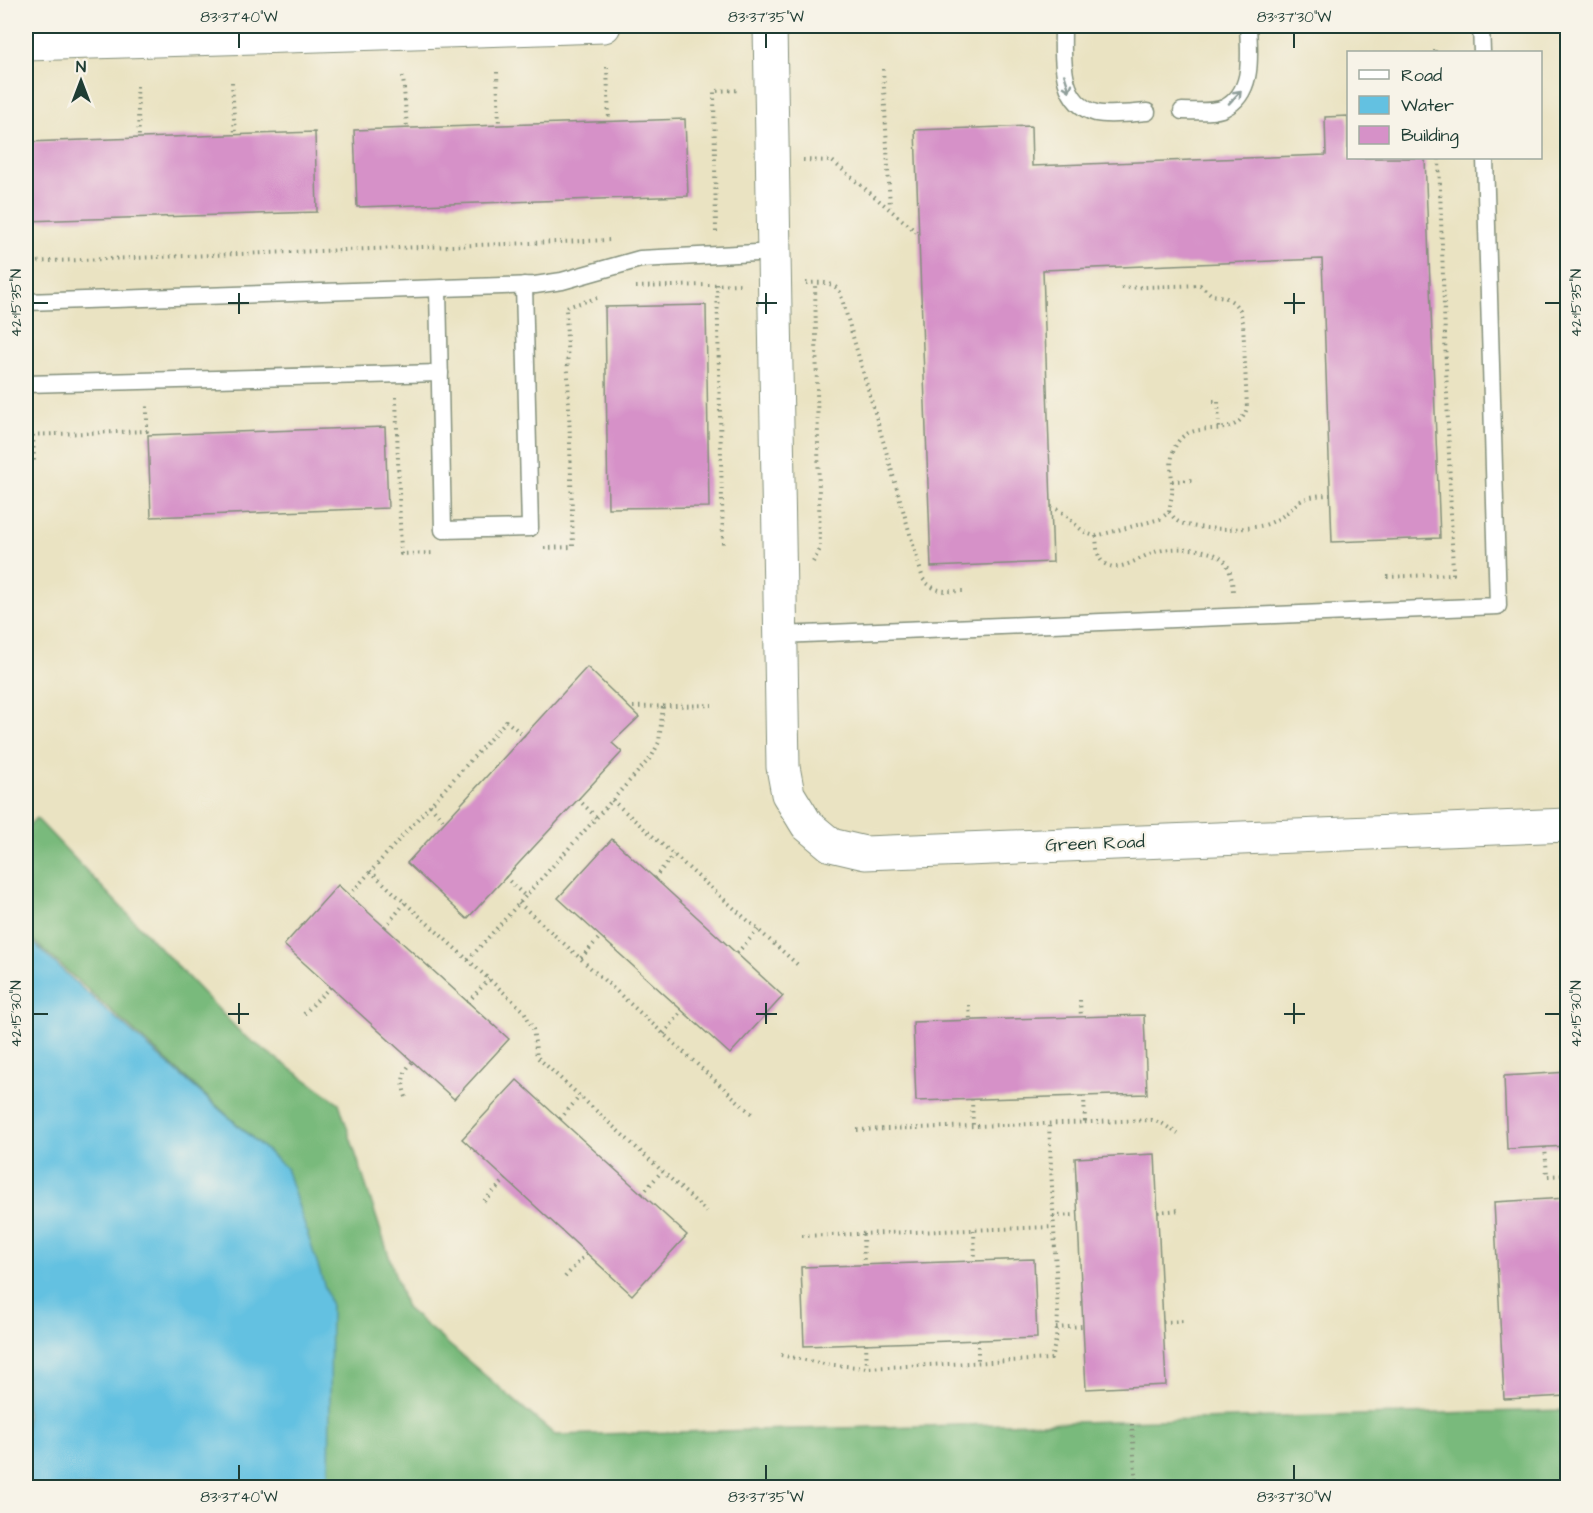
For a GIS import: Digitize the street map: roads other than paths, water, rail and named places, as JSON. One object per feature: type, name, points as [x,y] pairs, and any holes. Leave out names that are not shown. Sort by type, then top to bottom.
[{"type":"street","points":[[26,44],[604,26]]},
{"type":"street","name":"Green Road","points":[[770,26],[783,767],[788,794],[807,825],[831,846],[865,853],[1568,825]]},
{"type":"lane","points":[[1063,26],[1064,75],[1069,92],[1079,105],[1097,113],[1148,112]]},
{"type":"lane","points":[[1182,111],[1224,108],[1240,94],[1248,77],[1248,26]]},
{"type":"lane","points":[[1481,26],[1482,51]]},
{"type":"lane","points":[[781,645],[1498,606],[1485,159]]},
{"type":"lane","points":[[26,302],[524,285],[562,281],[593,270],[640,259],[774,252]]},
{"type":"lane","points":[[438,289],[443,530],[530,528],[524,285]]},
{"type":"lane","points":[[26,384],[440,373]]},
{"type":"water","points":[[26,936],[286,1168],[331,1306],[329,1487],[26,1487]]}]
